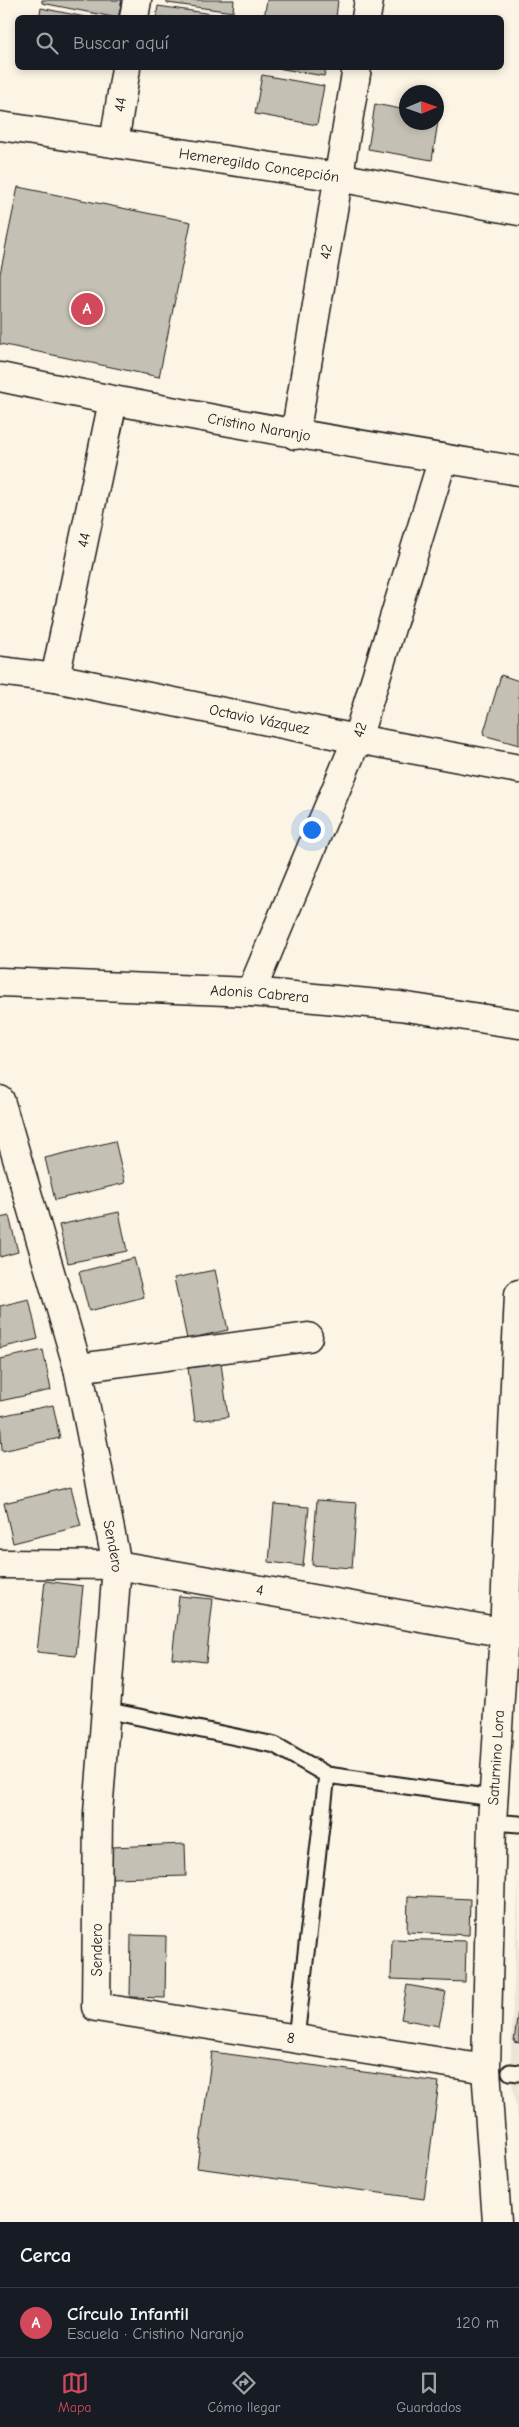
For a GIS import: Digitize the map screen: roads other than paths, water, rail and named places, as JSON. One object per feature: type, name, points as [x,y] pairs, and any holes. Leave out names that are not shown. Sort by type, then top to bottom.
[{"type":"street","points":[[134,15],[137,0]]},
{"type":"street","points":[[366,15],[369,0]]},
{"type":"street","name":"44","points":[[114,143],[126,70]]},
{"type":"street","name":"42","points":[[295,435],[357,70]]},
{"type":"street","name":"Hemeregildo Concepción","points":[[0,126],[338,178],[519,211]]},
{"type":"street","name":"Cristino Naranjo","points":[[0,377],[113,402],[295,435],[519,471]]},
{"type":"street","name":"44","points":[[55,678],[113,402]]},
{"type":"street","name":"42","points":[[251,992],[357,739],[443,458]]},
{"type":"street","name":"Octavio Vázquez","points":[[0,671],[55,678],[357,739],[519,769]]},
{"type":"street","name":"Adonis Cabrera","points":[[0,982],[251,992],[400,1006],[519,1024]]},
{"type":"street","name":"Sendero","points":[[0,1100],[78,1368],[117,1565],[98,1813],[96,2007]]},
{"type":"street","name":"Saturnino Lora","points":[[497,2222],[505,2071],[492,1810],[511,1634],[519,1294]]},
{"type":"street","points":[[78,1368],[308,1337]]},
{"type":"street","name":"4","points":[[0,1564],[117,1565],[511,1634]]},
{"type":"street","name":"8","points":[[96,2007],[505,2071]]},
{"type":"lane","points":[[105,1710],[275,1745],[327,1775],[492,1810],[519,1824]]},
{"type":"lane","points":[[296,2038],[327,1775]]},
{"type":"place","name":"Círculo Infantil","points":[[87,309]]}]
